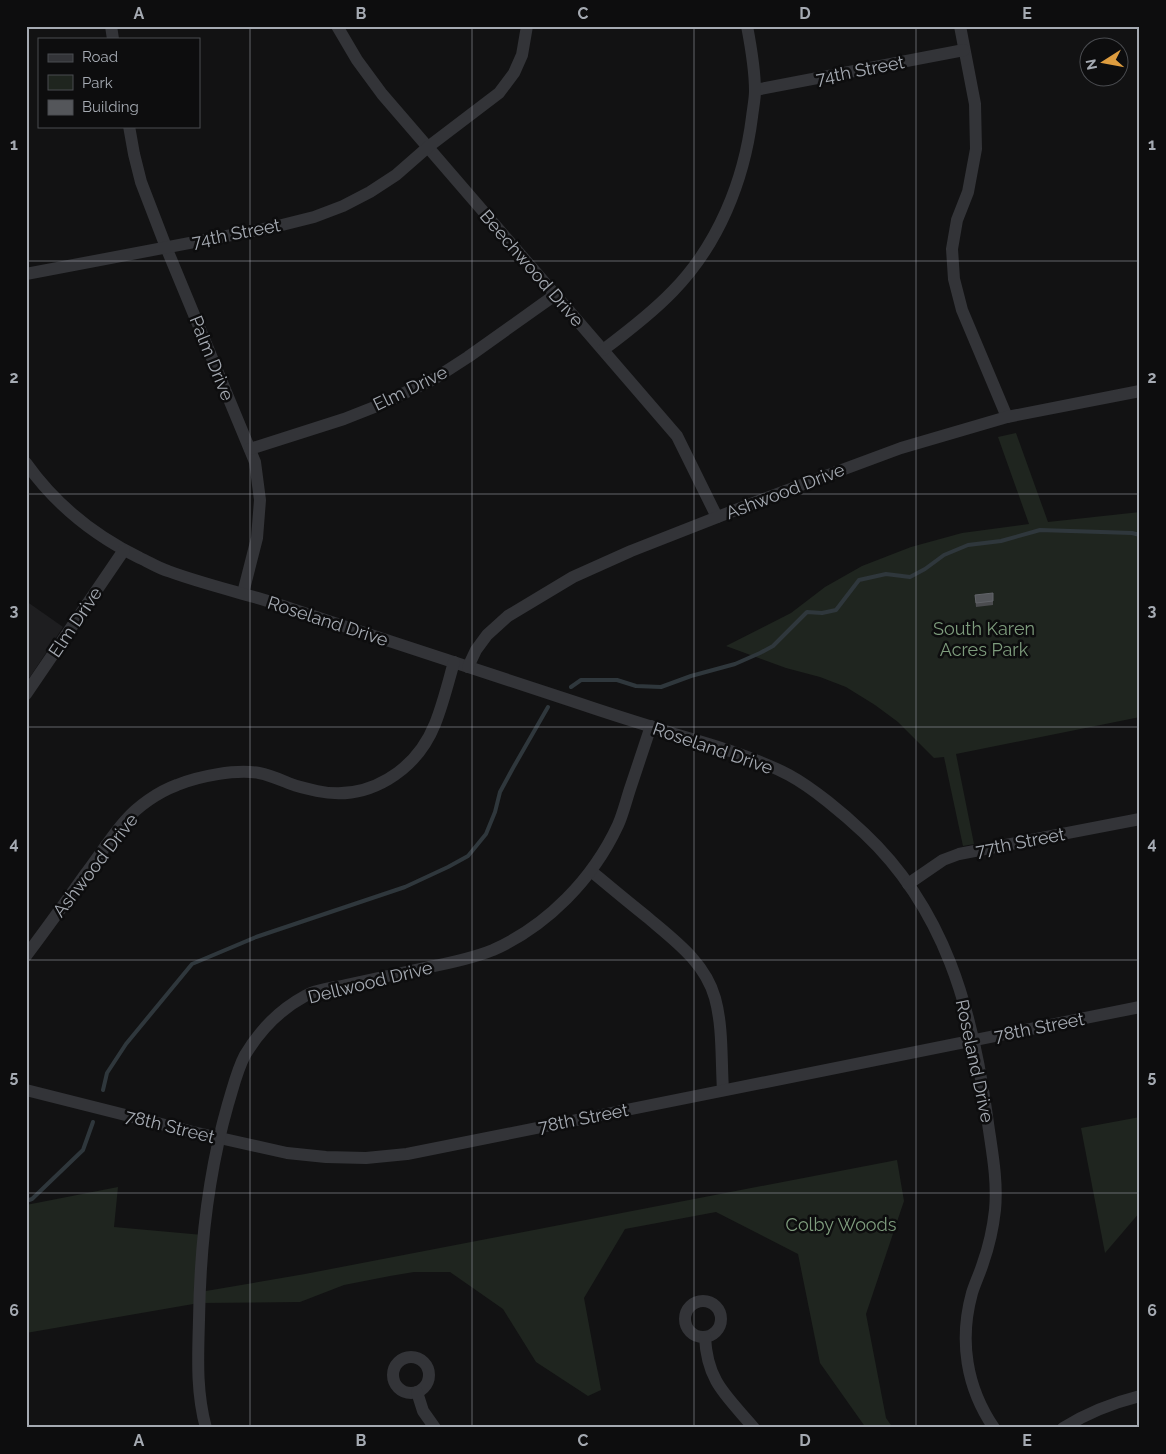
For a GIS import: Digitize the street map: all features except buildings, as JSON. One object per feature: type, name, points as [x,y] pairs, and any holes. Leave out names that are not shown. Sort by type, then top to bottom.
[{"type":"street","name":"Beechwood Drive","points":[[337,26],[357,60],[382,94],[677,436],[717,517]]},
{"type":"street","name":"74th Street","points":[[26,274],[274,227],[314,217],[343,206],[370,192],[396,175],[428,147],[498,93],[514,72],[522,55],[526,26]]},
{"type":"street","points":[[603,350],[637,324],[673,291],[696,265],[722,221],[744,162],[750,130],[755,90],[747,26]]},
{"type":"street","points":[[960,26],[975,104],[976,149],[968,192],[957,220],[952,250],[954,279],[962,310],[1007,417]]},
{"type":"street","name":"74th Street","points":[[755,90],[964,50]]},
{"type":"street","name":"Palm Drive","points":[[129,128],[141,182],[255,462],[260,500],[257,538],[243,593]]},
{"type":"street","name":"Elm Drive","points":[[250,449],[344,419],[377,406],[434,379],[555,296]]},
{"type":"street","name":"Ashwood Drive","points":[[468,667],[476,650],[492,630],[508,616],[532,600],[590,569],[717,517],[901,448],[1007,417],[1140,391]]},
{"type":"street","name":"Roseland Drive","points":[[26,463],[57,500],[81,522],[124,550],[166,571],[243,593],[749,757],[788,774],[864,833],[889,859],[908,884],[925,909],[942,941],[956,975],[982,1081],[996,1182],[995,1212],[983,1265],[973,1290],[965,1326],[965,1341],[969,1370],[979,1401],[994,1428]]},
{"type":"street","name":"Elm Drive","points":[[26,694],[124,550]]},
{"type":"street","name":"Ashwood Drive","points":[[26,956],[31,938],[125,821],[149,800],[177,785],[207,776],[228,773],[258,773],[319,792],[346,793],[368,790],[398,773],[415,757],[426,741],[434,725],[454,662]]},
{"type":"street","name":"Dellwood Drive","points":[[206,1428],[199,1391],[198,1364],[199,1295],[207,1201],[218,1138],[234,1084],[244,1058],[259,1034],[278,1013],[306,995],[329,988],[451,963],[491,951],[510,942],[568,899],[591,871],[619,823],[651,726]]},
{"type":"street","name":"77th Street","points":[[908,884],[943,860],[959,854],[1140,819]]},
{"type":"street","points":[[591,871],[676,941],[693,957],[706,976],[715,998],[720,1023],[723,1090]]},
{"type":"street","name":"78th Street","points":[[26,1090],[218,1138],[287,1153],[326,1158],[366,1158],[407,1154],[1140,1007]]},
{"type":"street","points":[[705,1337],[706,1350],[715,1380],[728,1400],[754,1428]]},
{"type":"street","points":[[417,1392],[423,1411],[435,1428]]},
{"type":"street","points":[[1063,1428],[1098,1409],[1140,1396]]},
{"type":"shaded area","points":[[26,601],[63,627],[26,683]]},
{"type":"green space","name":"South Karen Acres Park","points":[[1016,433],[1048,522],[1140,512],[1140,717],[956,754],[974,844],[963,846],[944,757],[934,758],[898,722],[846,687],[726,646],[791,613],[825,587],[862,566],[911,547],[962,533],[1029,524],[998,437]]},
{"type":"green space","points":[[1140,1117],[1140,1212],[1105,1253],[1081,1128]]},
{"type":"green space","name":"Colby Woods","points":[[897,1160],[904,1201],[866,1314],[886,1418],[893,1428],[866,1428],[820,1363],[798,1254],[716,1212],[625,1229],[584,1298],[601,1390],[588,1396],[536,1362],[503,1309],[450,1272],[414,1272],[344,1285],[300,1302],[199,1303],[26,1333],[26,1205],[118,1187],[114,1227],[203,1235],[200,1292],[305,1274]]},
{"type":"waterway","points":[[571,687],[581,680],[617,680],[636,686],[661,687],[691,676],[735,664],[773,646],[807,612],[822,613],[836,610],[859,580],[886,574],[910,577],[944,555],[968,545],[1001,541],[1040,530],[1132,533],[1140,535]]},
{"type":"waterway","points":[[103,1090],[107,1073],[126,1044],[192,964],[256,937],[405,887],[468,856],[486,834],[495,812],[500,792],[548,707]]},
{"type":"waterway","points":[[26,1201],[32,1199],[83,1150],[93,1122]]}]
